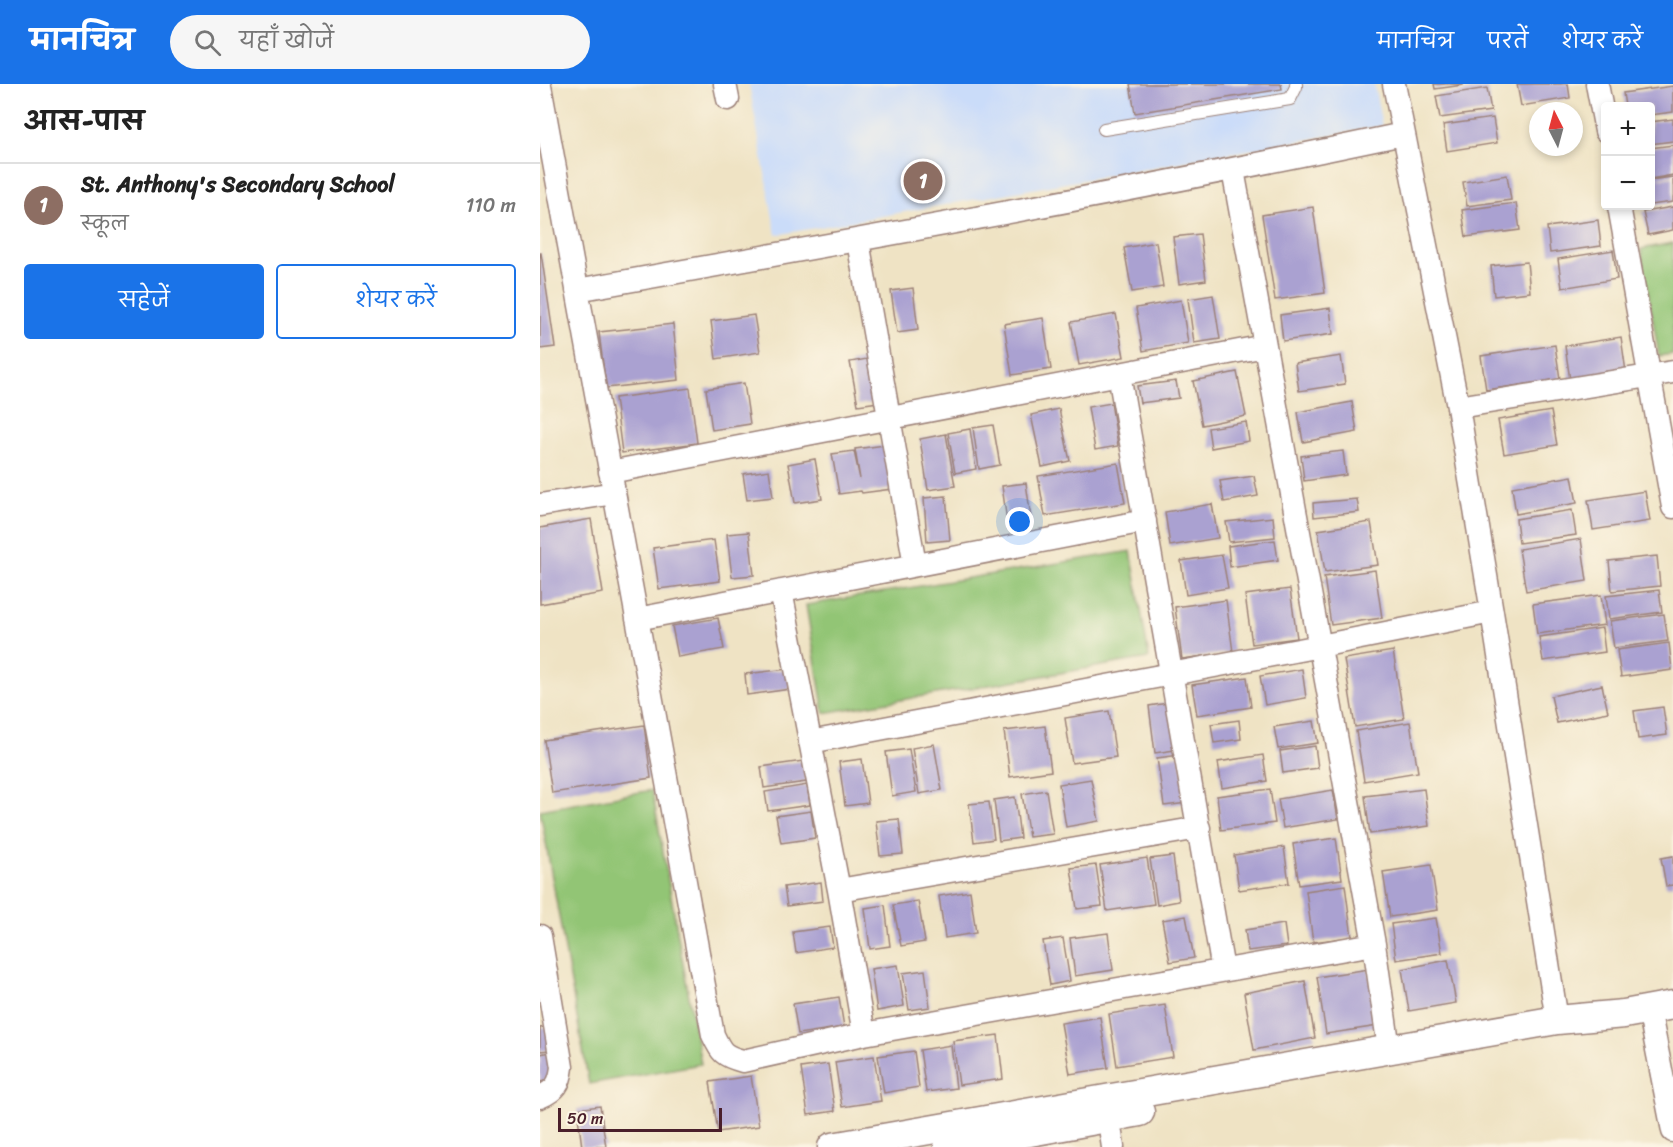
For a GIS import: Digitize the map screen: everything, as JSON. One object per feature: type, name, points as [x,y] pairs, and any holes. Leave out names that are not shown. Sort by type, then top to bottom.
[{"type":"street","points":[[1394,84],[1458,407],[1557,1020]]},
{"type":"street","points":[[1597,84],[1601,108]]},
{"type":"street","points":[[540,86],[713,1035],[721,1052],[730,1058],[743,1060],[864,1034],[1374,944]]},
{"type":"street","points":[[577,290],[858,241],[1233,170],[1403,134]]},
{"type":"street","points":[[1233,170],[1374,944],[1389,1049]]},
{"type":"street","points":[[1620,210],[1673,507]]},
{"type":"street","points":[[858,241],[915,565]]},
{"type":"street","points":[[540,505],[612,482],[889,417],[1265,345]]},
{"type":"street","points":[[1458,407],[1673,372]]},
{"type":"street","points":[[1119,374],[1223,970]]},
{"type":"street","points":[[637,619],[1145,520]]},
{"type":"street","points":[[781,591],[839,890],[864,1034]]},
{"type":"street","points":[[810,742],[1492,612]]},
{"type":"street","points":[[839,890],[1199,828]]},
{"type":"street","points":[[540,936],[562,1067],[560,1080],[553,1090],[540,1097]]},
{"type":"street","points":[[948,1147],[1107,1108],[1389,1049],[1557,1020],[1661,1011]]},
{"type":"street","points":[[832,1147],[1107,1108],[1661,1011]]},
{"type":"street","points":[[1661,1011],[1673,1131]]},
{"type":"street","points":[[1107,1108],[1113,1147]]},
{"type":"lane","points":[[1104,129],[1290,99],[1296,84]]},
{"type":"shaded area","points":[[749,84],[1374,84],[1382,126],[776,235]]},
{"type":"green space","points":[[1673,243],[1673,354],[1659,356],[1641,249]]},
{"type":"green space","points":[[1131,551],[1149,658],[824,713],[806,605]]},
{"type":"green space","points":[[652,790],[701,1064],[589,1084],[540,810]]},
{"type":"building","points":[[1130,84],[1281,84],[1282,89],[1135,113]]},
{"type":"building","points":[[1434,84],[1463,84],[1463,85],[1435,89]]},
{"type":"building","points":[[1517,84],[1568,84],[1570,98],[1529,102],[1529,105],[1521,106]]},
{"type":"building","points":[[1673,86],[1673,112],[1655,114],[1655,102],[1624,102],[1623,93]]},
{"type":"building","points":[[1487,88],[1491,111],[1440,118],[1436,96]]},
{"type":"building","points":[[1493,118],[1497,143],[1447,151],[1443,125]]},
{"type":"building","points":[[1673,119],[1673,141],[1655,143],[1655,121]]},
{"type":"building","points":[[1673,145],[1673,175],[1655,178],[1655,147]]},
{"type":"building","points":[[1507,175],[1511,200],[1467,206],[1463,182]]},
{"type":"building","points":[[1673,177],[1673,202],[1655,204],[1655,179]]},
{"type":"building","points":[[1516,203],[1520,230],[1466,237],[1462,210]]},
{"type":"building","points":[[1313,207],[1325,293],[1275,300],[1262,215]]},
{"type":"building","points":[[1673,207],[1673,230],[1648,235],[1643,212]]},
{"type":"building","points":[[1598,220],[1601,246],[1550,253],[1547,227]]},
{"type":"building","points":[[1200,234],[1206,280],[1179,284],[1173,237]]},
{"type":"building","points":[[1156,242],[1163,287],[1132,292],[1124,248]]},
{"type":"building","points":[[1613,250],[1617,279],[1562,288],[1558,259]]},
{"type":"building","points":[[540,253],[555,347],[540,349]]},
{"type":"building","points":[[1527,262],[1530,292],[1494,296],[1491,266]]},
{"type":"building","points":[[913,288],[918,330],[897,333],[891,291]]},
{"type":"building","points":[[1213,295],[1220,339],[1194,343],[1188,299]]},
{"type":"building","points":[[1181,300],[1188,343],[1143,351],[1136,308]]},
{"type":"building","points":[[1330,308],[1333,334],[1283,341],[1280,315]]},
{"type":"building","points":[[1116,314],[1124,357],[1079,365],[1071,322]]},
{"type":"building","points":[[754,315],[760,352],[716,359],[711,321]]},
{"type":"building","points":[[1043,318],[1051,369],[1012,375],[1004,324]]},
{"type":"building","points":[[673,324],[679,380],[606,388],[599,332]]},
{"type":"building","points":[[1621,337],[1626,372],[1570,380],[1565,346]]},
{"type":"building","points":[[1555,345],[1560,379],[1486,390],[1481,356]]},
{"type":"building","points":[[1341,356],[1345,384],[1299,391],[1295,363]]},
{"type":"building","points":[[878,357],[885,401],[858,405],[850,362]]},
{"type":"building","points":[[1237,372],[1246,416],[1202,425],[1193,381]]},
{"type":"building","points":[[1176,381],[1179,398],[1140,403],[1137,386]]},
{"type":"building","points":[[744,383],[750,424],[712,430],[706,389]]},
{"type":"building","points":[[690,388],[697,443],[622,453],[615,398]]},
{"type":"building","points":[[1352,402],[1357,432],[1303,442],[1298,412]]},
{"type":"building","points":[[1111,403],[1118,446],[1095,450],[1088,407]]},
{"type":"building","points":[[1059,409],[1070,461],[1042,467],[1031,415]]},
{"type":"building","points":[[1551,411],[1557,445],[1504,454],[1498,420]]},
{"type":"building","points":[[1246,422],[1249,441],[1211,448],[1208,428]]},
{"type":"building","points":[[993,425],[1000,465],[979,469],[973,428]]},
{"type":"building","points":[[970,429],[976,469],[955,473],[948,433]]},
{"type":"building","points":[[946,434],[955,486],[928,490],[920,439]]},
{"type":"building","points":[[885,445],[892,489],[839,494],[832,454],[854,451],[860,479],[855,449]]},
{"type":"building","points":[[1343,451],[1346,475],[1304,481],[1301,456]]},
{"type":"building","points":[[815,459],[822,499],[795,503],[788,464]]},
{"type":"building","points":[[1118,463],[1125,503],[1045,516],[1038,476]]},
{"type":"building","points":[[769,470],[773,497],[747,500],[743,474]]},
{"type":"building","points":[[1254,476],[1258,496],[1224,502],[1220,481]]},
{"type":"building","points":[[1572,476],[1577,503],[1516,514],[1512,487]]},
{"type":"building","points":[[1026,483],[1032,525],[1008,529],[1002,486]]},
{"type":"building","points":[[1645,491],[1650,521],[1593,530],[1588,500]]},
{"type":"building","points":[[946,496],[950,540],[927,542],[924,498]]},
{"type":"building","points":[[1357,499],[1359,512],[1314,517],[1313,503]]},
{"type":"building","points":[[1212,504],[1218,538],[1170,546],[1165,512]]},
{"type":"building","points":[[1572,510],[1576,535],[1519,543],[1516,519]]},
{"type":"building","points":[[1273,517],[1275,537],[1229,542],[1226,522]]},
{"type":"building","points":[[591,519],[603,593],[540,604],[540,528]]},
{"type":"building","points":[[1371,522],[1378,565],[1325,572],[1318,530]]},
{"type":"building","points":[[749,532],[754,575],[732,577],[727,534]]},
{"type":"building","points":[[1581,539],[1587,581],[1526,591],[1519,549]]},
{"type":"building","points":[[714,540],[720,581],[659,589],[653,548]]},
{"type":"building","points":[[1275,540],[1278,560],[1230,567],[1228,546]]},
{"type":"building","points":[[1222,555],[1228,588],[1186,595],[1181,561]]},
{"type":"building","points":[[1657,556],[1660,586],[1612,591],[1609,561]]},
{"type":"building","points":[[1375,570],[1382,618],[1331,625],[1324,577]]},
{"type":"building","points":[[1290,589],[1297,638],[1252,644],[1245,595]]},
{"type":"building","points":[[1659,590],[1662,612],[1609,619],[1606,596]]},
{"type":"building","points":[[1601,595],[1605,625],[1537,634],[1533,604]]},
{"type":"building","points":[[1226,600],[1233,652],[1182,659],[1175,607]]},
{"type":"building","points":[[1664,614],[1668,641],[1614,648],[1610,621]]},
{"type":"building","points":[[718,618],[724,649],[678,657],[672,626]]},
{"type":"building","points":[[1602,628],[1605,652],[1543,661],[1539,637]]},
{"type":"building","points":[[1669,643],[1672,670],[1621,677],[1617,650]]},
{"type":"building","points":[[1393,651],[1404,719],[1355,727],[1344,659]]},
{"type":"building","points":[[788,669],[790,689],[747,695],[745,674]]},
{"type":"building","points":[[1302,669],[1306,698],[1265,705],[1260,676]]},
{"type":"building","points":[[1247,677],[1251,707],[1197,715],[1192,685]]},
{"type":"building","points":[[1602,685],[1608,712],[1557,723],[1551,696]]},
{"type":"building","points":[[1174,702],[1181,749],[1155,753],[1149,706]]},
{"type":"building","points":[[1663,707],[1667,735],[1638,739],[1634,711]]},
{"type":"building","points":[[1109,711],[1116,757],[1072,763],[1065,718]]},
{"type":"building","points":[[1239,720],[1241,739],[1214,743],[1211,724]]},
{"type":"building","points":[[1314,721],[1318,743],[1278,749],[1274,727]]},
{"type":"building","points":[[1410,722],[1418,772],[1364,781],[1356,731]]},
{"type":"building","points":[[644,725],[651,778],[552,793],[544,740]]},
{"type":"building","points":[[1045,726],[1051,771],[1010,777],[1004,731]]},
{"type":"building","points":[[934,744],[942,790],[919,794],[912,748]]},
{"type":"building","points":[[1315,746],[1318,768],[1283,773],[1280,751]]},
{"type":"building","points":[[909,749],[916,792],[892,796],[886,752]]},
{"type":"building","points":[[1180,755],[1187,803],[1164,806],[1157,758]]},
{"type":"building","points":[[1263,755],[1267,781],[1222,788],[1218,762]]},
{"type":"building","points":[[862,759],[868,803],[845,806],[839,762]]},
{"type":"building","points":[[803,761],[806,782],[764,788],[761,767]]},
{"type":"building","points":[[1091,779],[1099,821],[1066,827],[1059,784]]},
{"type":"building","points":[[807,785],[810,805],[768,811],[765,792]]},
{"type":"building","points":[[1270,789],[1275,823],[1221,830],[1217,796]]},
{"type":"building","points":[[1424,789],[1429,826],[1370,834],[1365,796]]},
{"type":"building","points":[[1046,790],[1053,834],[1029,837],[1022,794]]},
{"type":"building","points":[[1333,790],[1338,819],[1283,828],[1278,799]]},
{"type":"building","points":[[1015,797],[1020,838],[999,841],[994,800]]},
{"type":"building","points":[[989,802],[994,839],[974,842],[969,804]]},
{"type":"building","points":[[811,811],[815,838],[781,843],[776,816]]},
{"type":"building","points":[[899,819],[903,854],[880,856],[876,821]]},
{"type":"building","points":[[1336,838],[1342,879],[1299,885],[1293,844]]},
{"type":"building","points":[[1284,847],[1289,883],[1239,890],[1234,855]]},
{"type":"building","points":[[1173,856],[1179,901],[1157,905],[1150,859]]},
{"type":"building","points":[[1673,856],[1673,885],[1666,886],[1661,858]]},
{"type":"building","points":[[1147,858],[1154,904],[1107,911],[1100,865]]},
{"type":"building","points":[[1096,865],[1102,906],[1077,909],[1071,868]]},
{"type":"building","points":[[1431,865],[1438,910],[1390,917],[1383,872]]},
{"type":"building","points":[[821,882],[823,901],[787,906],[784,887]]},
{"type":"building","points":[[1345,885],[1352,937],[1313,942],[1306,891]]},
{"type":"building","points":[[970,891],[976,933],[945,938],[939,896]]},
{"type":"building","points":[[918,901],[925,942],[901,946],[893,905]]},
{"type":"building","points":[[885,905],[890,946],[870,949],[865,908]]},
{"type":"building","points":[[1186,916],[1194,958],[1170,962],[1162,920]]},
{"type":"building","points":[[1436,918],[1442,953],[1396,960],[1391,924]]},
{"type":"building","points":[[1284,924],[1287,946],[1248,951],[1245,930]]},
{"type":"building","points":[[830,927],[833,947],[796,953],[793,932]]},
{"type":"building","points":[[1108,933],[1113,970],[1075,976],[1070,938]]},
{"type":"building","points":[[1063,938],[1070,981],[1050,985],[1043,941]]},
{"type":"building","points":[[1448,960],[1456,1003],[1409,1011],[1402,969]]},
{"type":"building","points":[[898,965],[904,1006],[877,1011],[871,969]]},
{"type":"building","points":[[1369,969],[1378,1026],[1326,1034],[1317,977]]},
{"type":"building","points":[[925,970],[930,1007],[909,1010],[903,973]]},
{"type":"building","points":[[1305,981],[1315,1038],[1254,1050],[1244,993]]},
{"type":"building","points":[[839,997],[844,1027],[798,1034],[793,1004]]},
{"type":"building","points":[[1165,1005],[1173,1057],[1117,1066],[1109,1014]]},
{"type":"building","points":[[1100,1017],[1108,1068],[1070,1074],[1061,1023]]},
{"type":"building","points":[[547,1027],[551,1050],[540,1051],[540,1028]]},
{"type":"building","points":[[998,1035],[1003,1079],[959,1085],[953,1041]]},
{"type":"building","points":[[951,1045],[956,1088],[926,1092],[920,1050]]},
{"type":"building","points":[[914,1051],[919,1087],[884,1093],[878,1056]]},
{"type":"building","points":[[551,1052],[555,1080],[540,1082],[540,1054]]},
{"type":"building","points":[[874,1056],[881,1101],[842,1107],[835,1062]]},
{"type":"building","points":[[828,1064],[835,1111],[808,1115],[801,1068]]},
{"type":"building","points":[[751,1076],[759,1126],[718,1132],[710,1082]]},
{"type":"building","points":[[600,1106],[606,1147],[582,1147],[577,1109]]},
{"type":"place","name":"St. Anthony's Secondary School","points":[[923,181]]}]
